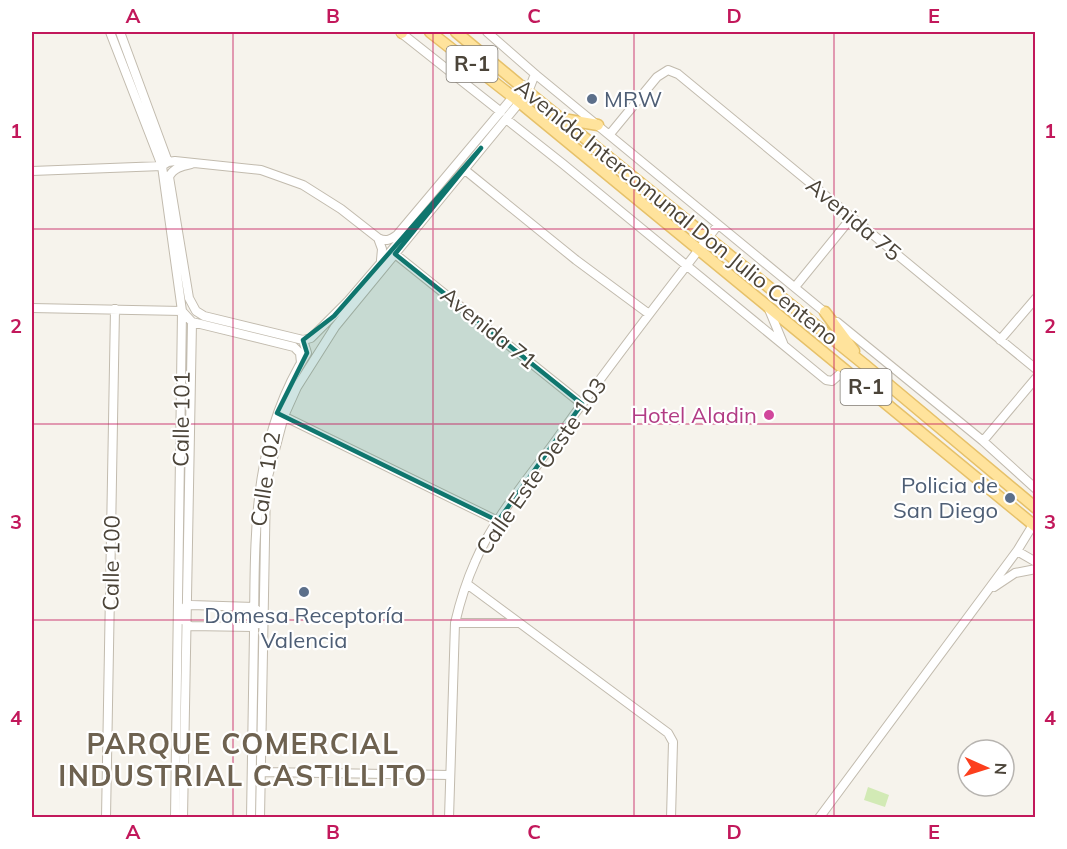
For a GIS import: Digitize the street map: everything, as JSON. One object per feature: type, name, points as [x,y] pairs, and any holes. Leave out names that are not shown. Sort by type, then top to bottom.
[{"type":"main road","name":"Avenida Intercomunal Don Julio Centeno","points":[[430,32],[1034,524]]},
{"type":"main road","name":"Avenida Intercomunal Don Julio Centeno","points":[[456,32],[865,365],[1035,508]]},
{"type":"main road","points":[[562,118],[598,124]]},
{"type":"main road","points":[[825,312],[865,365]]},
{"type":"street","name":"Calle 101","points":[[110,32],[165,164]]},
{"type":"street","name":"Calle 101","points":[[120,32],[165,164],[182,278],[186,369],[183,818]]},
{"type":"street","name":"Avenida Intercomunal Don Julio Centeno","points":[[402,32],[828,381],[832,381],[840,374],[852,376]]},
{"type":"street","name":"Avenida Intercomunal Don Julio Centeno","points":[[487,32],[718,225],[983,441],[1035,489]]},
{"type":"street","name":"Avenida 75","points":[[610,134],[657,77],[671,70],[1035,369]]},
{"type":"street","name":"Calle 102","points":[[378,238],[384,241],[397,235],[503,116],[535,74]]},
{"type":"street","name":"Calle 102","points":[[260,818],[266,484],[280,415],[335,327],[465,170],[503,116]]},
{"type":"street","name":"Calle 102","points":[[251,818],[256,508],[265,454],[307,353],[303,340],[311,338],[320,331],[468,159],[481,148]]},
{"type":"street","points":[[32,171],[165,164],[244,167],[261,170],[284,177],[321,195],[378,238],[382,249],[381,262]]},
{"type":"street","points":[[191,164],[175,169],[169,177],[182,278],[196,311],[204,316],[303,340]]},
{"type":"street","points":[[465,170],[576,260],[649,314]]},
{"type":"street","points":[[795,287],[852,217]]},
{"type":"street","name":"Calle Este Oeste 103","points":[[449,818],[455,623],[475,561],[498,521],[582,404],[718,225]]},
{"type":"street","name":"Avenida 71","points":[[395,254],[582,404]]},
{"type":"street","points":[[1000,340],[1035,298]]},
{"type":"street","points":[[767,306],[784,345]]},
{"type":"street","points":[[32,308],[182,311],[192,322],[294,347],[300,354],[301,363]]},
{"type":"street","name":"Calle 100","points":[[106,818],[115,309]]},
{"type":"street","name":"Calle 101","points":[[186,369],[192,322]]},
{"type":"street","points":[[230,332],[239,325]]},
{"type":"street","points":[[983,441],[1035,378]]},
{"type":"street","points":[[280,415],[498,521]]},
{"type":"street","name":"Calle 101","points":[[175,818],[178,615],[184,501]]},
{"type":"street","points":[[819,818],[1017,551],[1034,524]]},
{"type":"street","points":[[1017,551],[1035,562]]},
{"type":"street","points":[[986,593],[1015,573],[1035,569]]},
{"type":"street","points":[[466,584],[671,736],[673,742],[671,818]]},
{"type":"street","points":[[186,606],[254,607],[263,617],[254,627],[186,624],[178,615],[186,606]]},
{"type":"street","points":[[455,623],[518,623]]},
{"type":"street","points":[[261,771],[450,774]]},
{"type":"highlighted area","points":[[481,148],[395,254],[582,404],[498,521],[277,413],[307,353],[303,340],[334,316]]},
{"type":"green space","points":[[868,787],[889,795],[885,807],[864,800]]},
{"type":"place","name":"MRW","points":[[592,99]]},
{"type":"place","name":"Hotel Aladin","points":[[769,415]]},
{"type":"place","name":"Policia de San Diego","points":[[1010,498]]},
{"type":"place","name":"Domesa Receptoría Valencia","points":[[304,592]]},
{"type":"district","name":"PARQUE COMERCIAL INDUSTRIAL CASTILLITO","points":[[243,760]]}]
